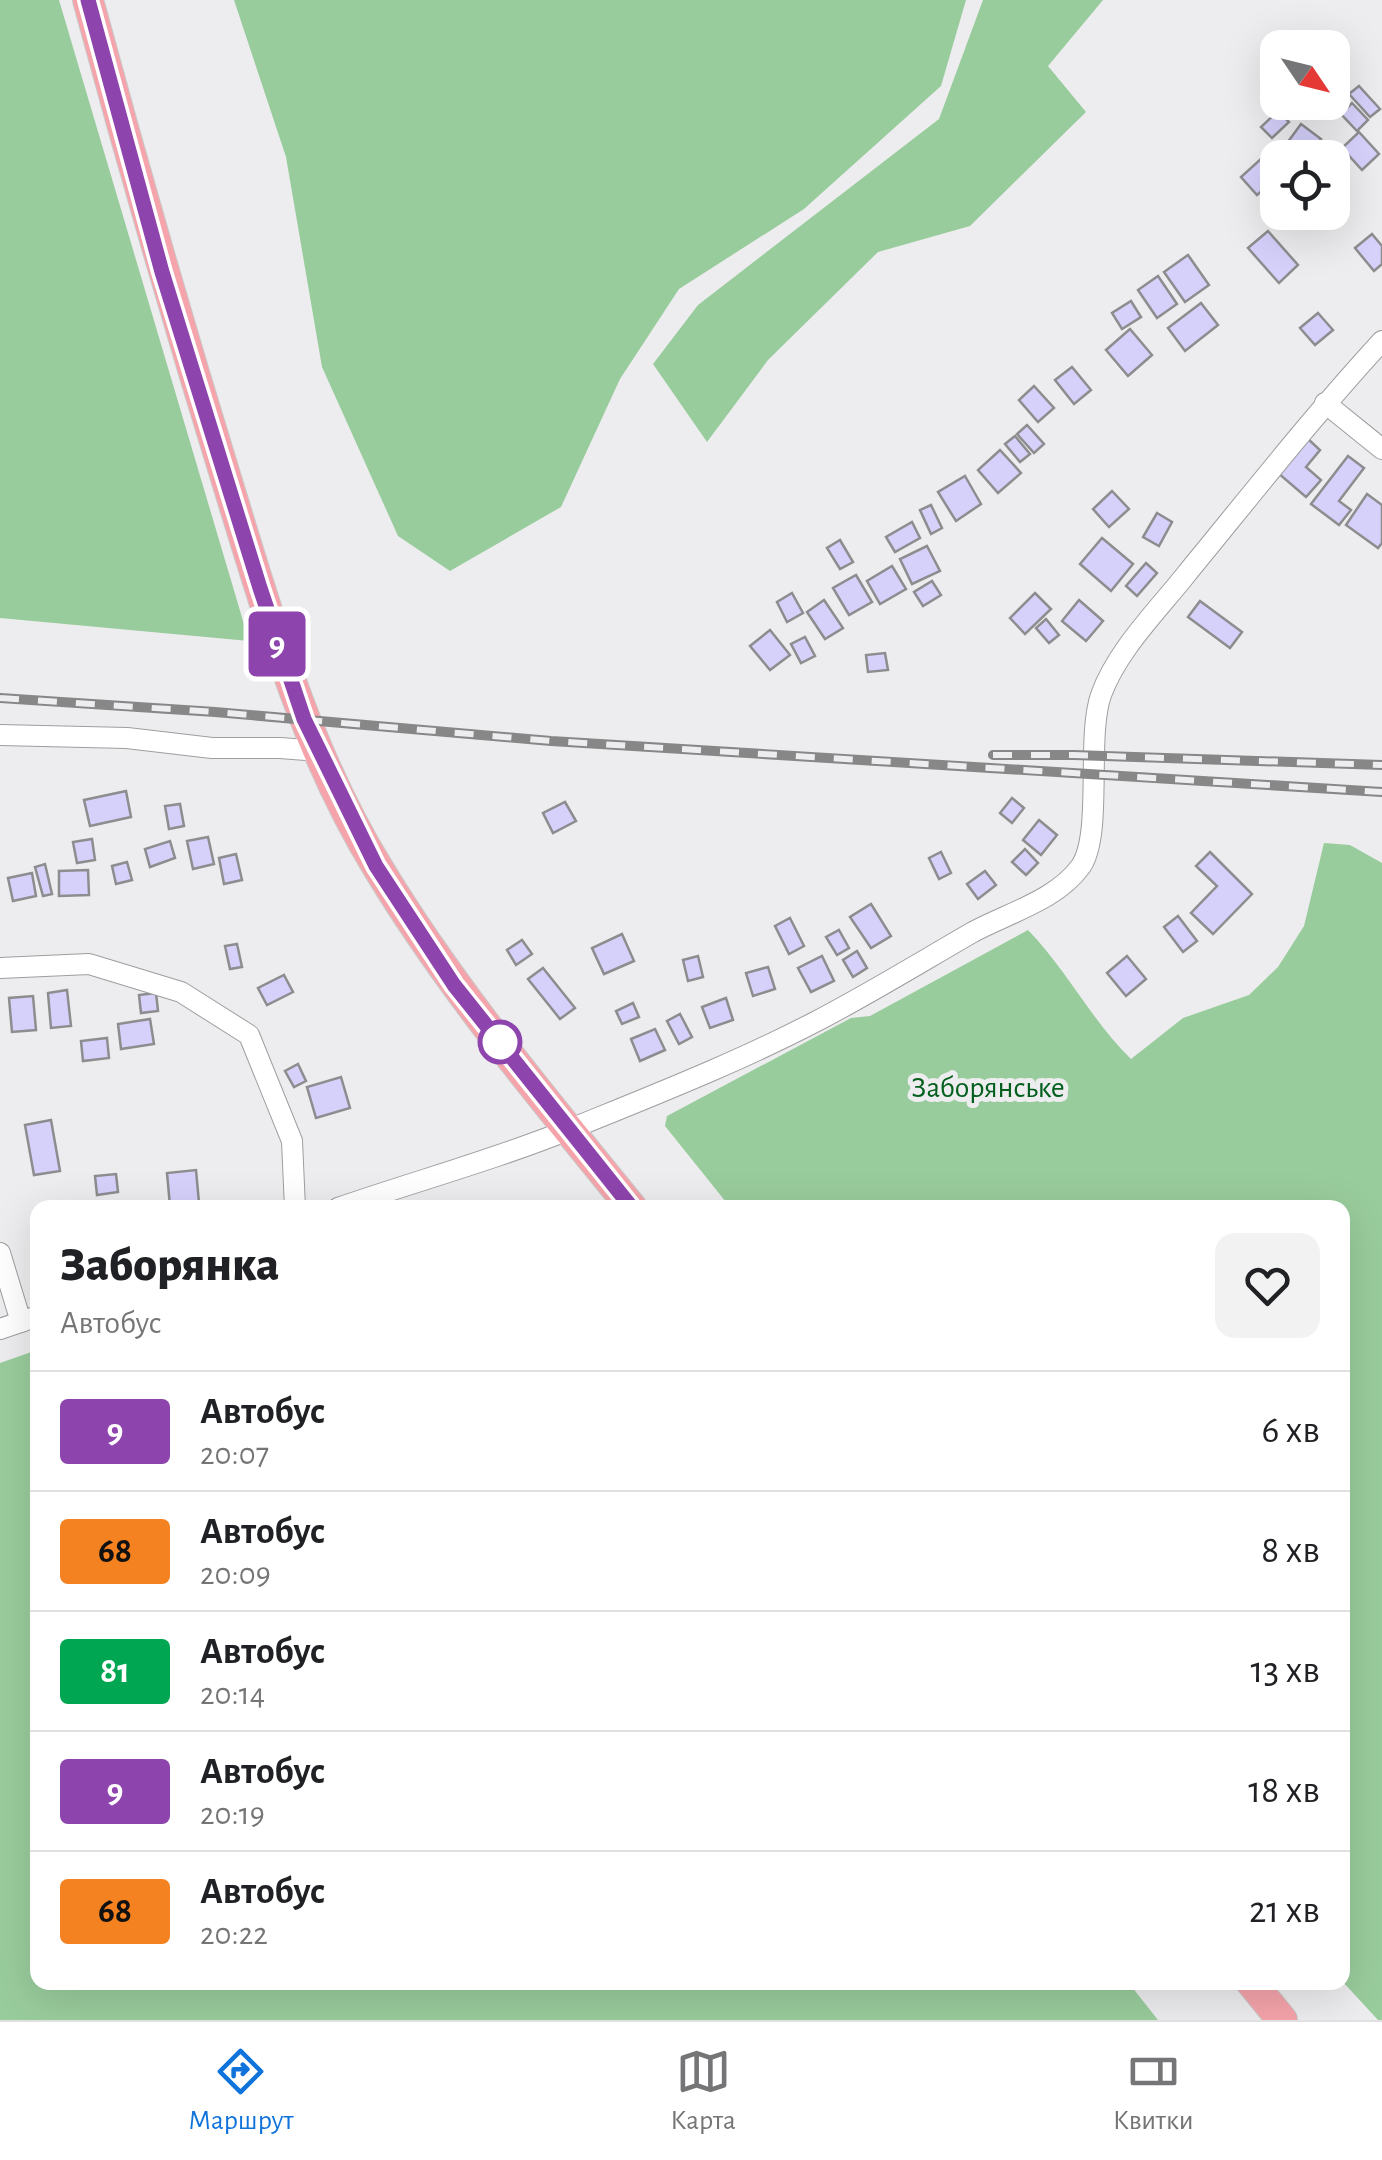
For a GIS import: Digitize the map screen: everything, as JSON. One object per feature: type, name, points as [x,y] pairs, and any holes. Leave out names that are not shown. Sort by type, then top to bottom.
[{"type":"highway","points":[[88,0],[162,272],[213,438],[292,688],[319,751],[376,866],[454,985],[626,1200]]},
{"type":"highway","points":[[1257,1990],[1282,2020]]},
{"type":"street","points":[[362,1200],[569,1130],[814,1022],[1046,896],[1071,878],[1084,862],[1087,847],[1094,776],[1094,718],[1102,692],[1123,656],[1325,402],[1382,341]]},
{"type":"street","points":[[1325,402],[1382,449]]},
{"type":"street","points":[[0,735],[127,738],[212,748],[319,751]]},
{"type":"street","points":[[0,968],[88,964],[181,992],[249,1035],[292,1141],[295,1200]]},
{"type":"street","points":[[0,1254],[29,1319],[0,1329]]},
{"type":"green space","points":[[0,0],[59,0],[249,641],[0,618]]},
{"type":"green space","points":[[234,0],[966,0],[941,86],[804,209],[679,289],[620,379],[561,507],[450,571],[398,536],[322,367],[286,157]]},
{"type":"green space","points":[[983,0],[1103,0],[1048,66],[1086,112],[970,226],[878,252],[768,360],[707,442],[653,364],[698,305],[939,119]]},
{"type":"green space","name":"Заборянське","points":[[1324,843],[1350,845],[1382,863],[1382,2020],[1350,1990],[1350,1200],[724,1200],[665,1126],[667,1116],[851,1018],[870,1016],[1028,930],[1131,1059],[1183,1018],[1249,995],[1278,967],[1304,926]]},
{"type":"green space","points":[[30,1352],[30,1990],[1134,1990],[1158,2020],[0,2020],[0,1363]]},
{"type":"building","points":[[1359,86],[1380,109],[1370,117],[1350,93]]},
{"type":"building","points":[[1350,105],[1368,120],[1357,131],[1347,120],[1350,120]]},
{"type":"building","points":[[1268,120],[1289,122],[1272,138],[1261,127]]},
{"type":"building","points":[[1301,124],[1321,139],[1320,140],[1289,140]]},
{"type":"building","points":[[1359,132],[1379,154],[1362,170],[1350,157],[1350,140]]},
{"type":"building","points":[[1260,160],[1260,192],[1257,195],[1241,177]]},
{"type":"building","points":[[1268,231],[1298,265],[1279,283],[1248,248]]},
{"type":"building","points":[[1372,234],[1382,246],[1382,264],[1374,271],[1355,248]]},
{"type":"building","points":[[1188,255],[1209,285],[1185,302],[1164,272]]},
{"type":"building","points":[[1158,276],[1177,304],[1157,318],[1138,290]]},
{"type":"building","points":[[1131,301],[1141,317],[1122,329],[1112,313]]},
{"type":"building","points":[[1201,303],[1218,325],[1185,351],[1168,328]]},
{"type":"building","points":[[1318,313],[1333,330],[1315,345],[1300,328]]},
{"type":"building","points":[[1130,329],[1152,355],[1128,376],[1106,350]]},
{"type":"building","points":[[1072,367],[1091,390],[1074,404],[1055,380]]},
{"type":"building","points":[[1034,386],[1054,408],[1038,422],[1019,400]]},
{"type":"building","points":[[1027,425],[1044,444],[1034,453],[1017,434]]},
{"type":"building","points":[[1015,436],[1030,454],[1020,462],[1005,444]]},
{"type":"building","points":[[1308,439],[1320,450],[1306,467],[1321,480],[1306,497],[1278,473]]},
{"type":"building","points":[[1000,450],[1021,473],[998,493],[978,470]]},
{"type":"building","points":[[1348,456],[1364,468],[1339,501],[1351,510],[1339,525],[1311,504]]},
{"type":"building","points":[[965,476],[981,504],[956,521],[938,492]]},
{"type":"building","points":[[1112,491],[1129,509],[1109,527],[1093,509]]},
{"type":"building","points":[[1367,494],[1382,505],[1382,543],[1378,548],[1346,525]]},
{"type":"building","points":[[931,505],[942,528],[931,534],[920,510]]},
{"type":"building","points":[[1157,513],[1172,522],[1159,546],[1143,537]]},
{"type":"building","points":[[912,522],[920,538],[895,552],[886,537]]},
{"type":"building","points":[[1102,538],[1133,564],[1111,591],[1080,564]]},
{"type":"building","points":[[840,540],[853,562],[840,569],[827,548]]},
{"type":"building","points":[[927,546],[940,571],[912,584],[900,559]]},
{"type":"building","points":[[1146,563],[1157,573],[1137,596],[1126,586]]},
{"type":"building","points":[[892,566],[906,589],[880,604],[867,581]]},
{"type":"building","points":[[856,575],[872,602],[849,615],[833,588]]},
{"type":"building","points":[[932,581],[941,595],[923,606],[914,592]]},
{"type":"building","points":[[792,593],[803,613],[787,622],[777,602]]},
{"type":"building","points":[[1035,593],[1051,609],[1025,634],[1010,618]]},
{"type":"building","points":[[824,600],[843,628],[825,639],[807,612]]},
{"type":"building","points":[[1079,600],[1103,621],[1086,641],[1062,621]]},
{"type":"building","points":[[1200,601],[1242,632],[1230,648],[1188,617]]},
{"type":"building","points":[[1046,619],[1059,635],[1049,643],[1036,628]]},
{"type":"building","points":[[770,630],[790,655],[770,670],[750,646]]},
{"type":"building","points":[[805,637],[815,656],[801,663],[791,644]]},
{"type":"building","points":[[885,653],[888,670],[868,672],[866,655]]},
{"type":"building","points":[[126,791],[131,817],[90,826],[84,800]]},
{"type":"building","points":[[1012,798],[1024,808],[1012,823],[1000,813]]},
{"type":"building","points":[[565,802],[576,821],[553,833],[543,813]]},
{"type":"building","points":[[180,804],[184,826],[169,829],[165,806]]},
{"type":"building","points":[[1039,820],[1057,835],[1041,855],[1023,840]]},
{"type":"building","points":[[208,837],[214,864],[193,869],[187,841]]},
{"type":"building","points":[[92,839],[95,860],[77,863],[73,842]]},
{"type":"building","points":[[170,841],[175,858],[150,867],[145,849]]},
{"type":"building","points":[[1025,849],[1038,863],[1026,875],[1012,862]]},
{"type":"building","points":[[941,852],[951,873],[939,879],[929,858]]},
{"type":"building","points":[[1210,852],[1252,894],[1213,934],[1191,913],[1217,886],[1196,866]]},
{"type":"building","points":[[236,854],[242,880],[224,884],[219,858]]},
{"type":"building","points":[[127,862],[132,880],[116,884],[112,866]]},
{"type":"building","points":[[45,864],[52,894],[43,896],[35,867]]},
{"type":"building","points":[[88,870],[89,895],[59,896],[59,871]]},
{"type":"building","points":[[985,871],[996,885],[978,899],[967,884]]},
{"type":"building","points":[[32,873],[36,896],[13,901],[8,878]]},
{"type":"building","points":[[871,904],[891,936],[871,948],[850,917]]},
{"type":"building","points":[[1178,916],[1197,941],[1183,952],[1164,927]]},
{"type":"building","points":[[790,918],[804,946],[789,954],[775,926]]},
{"type":"building","points":[[839,930],[849,948],[837,955],[826,937]]},
{"type":"building","points":[[622,934],[634,961],[604,974],[592,948]]},
{"type":"building","points":[[522,940],[532,954],[516,965],[507,950]]},
{"type":"building","points":[[237,944],[242,967],[230,969],[225,946]]},
{"type":"building","points":[[857,951],[867,968],[853,977],[843,960]]},
{"type":"building","points":[[698,956],[703,977],[688,981],[683,960]]},
{"type":"building","points":[[822,956],[834,981],[811,992],[798,968]]},
{"type":"building","points":[[1127,956],[1146,979],[1126,996],[1107,973]]},
{"type":"building","points":[[768,967],[775,989],[753,996],[746,973]]},
{"type":"building","points":[[543,968],[575,1008],[560,1019],[528,979]]},
{"type":"building","points":[[284,975],[293,992],[267,1005],[258,988]]},
{"type":"building","points":[[67,990],[71,1026],[51,1028],[48,993]]},
{"type":"building","points":[[156,993],[158,1011],[141,1013],[139,995]]},
{"type":"building","points":[[33,996],[36,1030],[12,1032],[9,998]]},
{"type":"building","points":[[726,998],[733,1020],[710,1028],[702,1007]]},
{"type":"building","points":[[633,1003],[639,1017],[622,1024],[616,1011]]},
{"type":"building","points":[[680,1014],[692,1037],[679,1044],[667,1021]]},
{"type":"building","points":[[150,1019],[154,1044],[121,1049],[118,1024]]},
{"type":"building","points":[[655,1029],[665,1050],[640,1061],[631,1039]]},
{"type":"building","points":[[107,1038],[109,1058],[83,1061],[81,1041]]},
{"type":"building","points":[[298,1064],[306,1081],[294,1087],[285,1071]]},
{"type":"building","points":[[341,1077],[350,1108],[316,1118],[307,1087]]},
{"type":"building","points":[[51,1120],[60,1171],[34,1175],[25,1125]]},
{"type":"building","points":[[196,1170],[199,1200],[169,1200],[167,1173]]},
{"type":"building","points":[[116,1174],[118,1192],[97,1195],[95,1176]]},
{"type":"railway","points":[[0,698],[551,741],[1382,792]]},
{"type":"railway","points":[[993,755],[1382,765]]},
{"type":"bus line","name":"9","points":[[88,0],[162,272],[304,719],[376,866],[454,985],[626,1200]]}]
